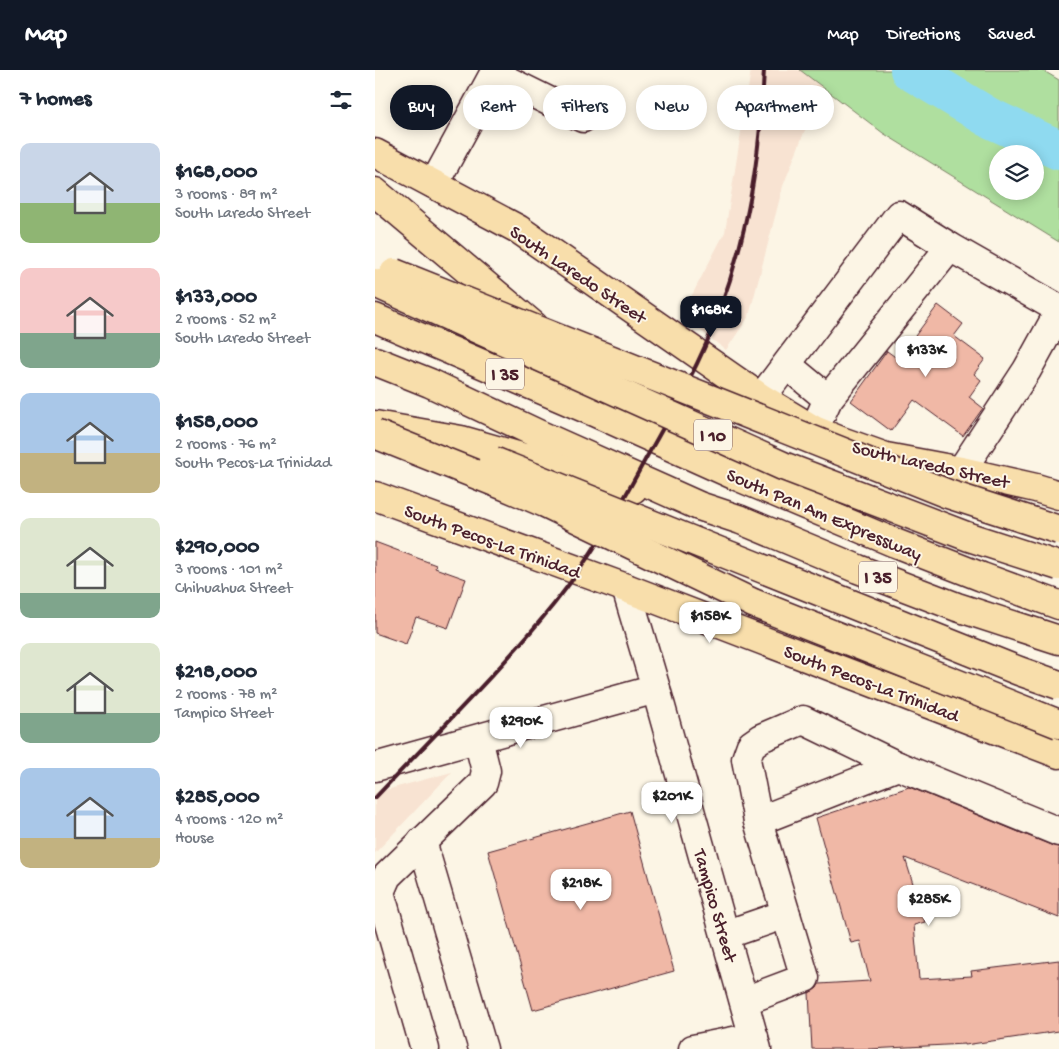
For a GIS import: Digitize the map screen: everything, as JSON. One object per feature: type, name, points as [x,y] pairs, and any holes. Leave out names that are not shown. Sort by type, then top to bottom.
[{"type":"main road","name":"South Laredo Street","points":[[375,153],[518,229],[761,398],[814,430],[886,457],[961,471],[1059,495]]},
{"type":"main road","points":[[375,192],[605,385],[734,475]]},
{"type":"main road","points":[[375,265],[948,494],[1059,530]]},
{"type":"main road","name":"South Pan Am Expressway","points":[[375,283],[783,466],[969,537],[1059,566]]},
{"type":"main road","name":"South Pan Am Expressway","points":[[375,318],[895,544],[982,578],[1059,604]]},
{"type":"main road","name":"South Pan Am Expressway","points":[[375,361],[430,383],[699,506],[741,520],[859,569],[957,606],[1059,640]]},
{"type":"main road","points":[[375,416],[607,506],[1019,671],[1059,685]]},
{"type":"main road","points":[[375,425],[461,440],[609,483],[699,506]]},
{"type":"main road","points":[[375,434],[545,503],[753,603],[1059,724]]},
{"type":"main road","name":"South Pecos-La Trinidad","points":[[375,496],[626,588],[1059,754]]},
{"type":"street","points":[[434,184],[495,72],[543,97]]},
{"type":"street","points":[[761,398],[899,216],[1059,310],[1027,370],[961,471]]},
{"type":"street","points":[[814,430],[828,399],[950,247]]},
{"type":"street","points":[[787,365],[828,399]]},
{"type":"street","name":"Tampico Street","points":[[626,588],[756,1043]]},
{"type":"street","points":[[375,767],[656,689]]},
{"type":"street","points":[[743,1001],[805,978],[757,821],[747,759],[751,745],[761,738],[803,720],[897,766],[1059,832]]},
{"type":"street","points":[[425,1049],[380,892],[387,876],[483,783],[486,771],[478,739]]},
{"type":"street","points":[[757,821],[897,766]]},
{"type":"street","points":[[423,841],[483,1049]]},
{"type":"street","points":[[725,935],[786,914]]},
{"type":"street","points":[[693,1049],[756,1043]]},
{"type":"shaded area","points":[[751,70],[800,70],[819,85],[749,85]]},
{"type":"shaded area","points":[[741,130],[805,130],[783,186],[749,316],[726,350],[681,316],[725,232]]},
{"type":"shaded area","points":[[452,772],[375,853],[375,793]]},
{"type":"green space","points":[[800,70],[1042,70],[1059,80],[1059,242],[991,200],[1044,200],[1044,145],[989,145],[989,199],[883,133],[834,96],[834,85],[820,85]]},
{"type":"building","points":[[938,305],[963,324],[954,336],[985,359],[974,374],[981,380],[969,397],[983,408],[963,436],[914,400],[891,431],[851,401],[887,351],[898,359]]},
{"type":"building","points":[[375,542],[436,565],[435,568],[466,579],[448,628],[416,617],[406,644],[375,633]]},
{"type":"building","points":[[909,787],[1059,847],[1059,918],[905,858],[925,922],[914,925],[919,979],[972,976],[971,971],[1059,960],[1059,1031],[965,1045],[812,1049],[809,993],[817,988],[819,984],[870,981],[860,941],[851,943],[816,818]]},
{"type":"building","points":[[630,811],[674,971],[533,1010],[488,851]]},
{"type":"waterway","points":[[910,70],[988,117],[1059,150]]},
{"type":"railway","points":[[375,798],[511,654],[554,604],[614,516],[675,406],[694,369],[719,312],[738,252],[756,163],[764,70]]}]
